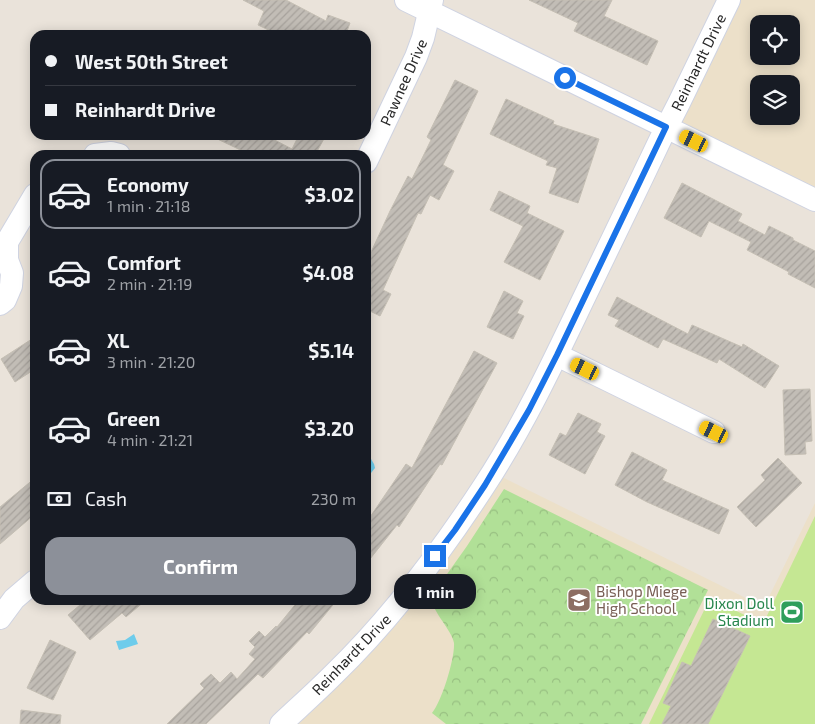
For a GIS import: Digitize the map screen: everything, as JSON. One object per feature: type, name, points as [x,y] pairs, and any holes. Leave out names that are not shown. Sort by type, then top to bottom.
[{"type":"street","points":[[406,0],[431,6],[666,127],[815,200]]},
{"type":"street","name":"Reinhardt Drive","points":[[281,724],[334,674],[416,582],[455,530],[485,485],[529,410],[557,355],[728,0]]},
{"type":"street","name":"Pawnee Drive","points":[[371,152],[416,57],[431,6]]},
{"type":"street","points":[[0,304],[5,300],[11,286],[12,273],[3,243],[30,202]]},
{"type":"street","points":[[557,355],[714,432]]},
{"type":"street","points":[[0,618],[14,599],[30,585]]},
{"type":"shaded area","points":[[735,0],[815,0],[815,191],[675,123]]},
{"type":"shaded area","name":"Bishop Miege High School","points":[[498,475],[764,607],[815,503],[815,724],[287,724]]},
{"type":"green space","points":[[504,489],[708,590],[641,724],[446,724],[432,713],[440,699],[447,679],[454,643],[434,608],[432,596]]},
{"type":"green space","name":"Dixon Doll Stadium","points":[[815,516],[815,724],[649,724],[710,598],[763,624]]},
{"type":"water","points":[[371,459],[374,464],[375,468],[371,473]]},
{"type":"water","points":[[134,634],[138,644],[119,650],[116,641],[125,640]]},
{"type":"building","points":[[243,0],[286,0],[326,21],[328,15],[350,23],[347,30],[268,30],[258,25],[264,11]]},
{"type":"building","points":[[529,0],[612,0],[604,16],[658,41],[647,65],[574,31],[578,23]]},
{"type":"building","points":[[455,80],[478,91],[443,165],[454,171],[439,200],[430,195],[421,214],[418,213],[383,290],[391,294],[380,316],[371,312],[371,252],[408,176],[412,179],[431,140],[427,137]]},
{"type":"building","points":[[506,99],[554,121],[553,124],[599,139],[578,203],[549,193],[557,168],[546,165],[548,161],[490,134]]},
{"type":"building","points":[[220,140],[275,140],[292,149],[296,140],[323,140],[318,150],[240,150]]},
{"type":"building","points":[[682,183],[742,214],[738,221],[765,235],[769,226],[815,251],[815,288],[747,250],[751,242],[709,221],[701,237],[664,218]]},
{"type":"building","points":[[499,191],[530,206],[527,213],[564,231],[540,280],[504,262],[523,226],[490,210]]},
{"type":"building","points":[[504,291],[523,301],[517,313],[524,316],[513,339],[487,327]]},
{"type":"building","points":[[617,297],[688,334],[692,325],[742,347],[743,344],[779,366],[765,388],[719,359],[717,363],[663,339],[658,348],[615,326],[619,320],[608,315]]},
{"type":"building","points":[[30,340],[30,372],[15,382],[1,359]]},
{"type":"building","points":[[474,351],[497,363],[442,465],[440,464],[399,527],[397,525],[371,558],[371,516],[406,464],[412,468]]},
{"type":"building","points":[[810,389],[812,441],[805,442],[806,454],[785,455],[783,390]]},
{"type":"building","points":[[578,413],[601,424],[597,432],[605,436],[585,474],[549,455],[560,433],[566,436]]},
{"type":"building","points":[[632,452],[667,470],[662,480],[729,510],[719,534],[647,502],[615,485]]},
{"type":"building","points":[[778,458],[802,483],[756,527],[737,507],[765,480],[761,475]]},
{"type":"building","points":[[30,482],[30,518],[0,544],[0,507]]},
{"type":"building","points":[[80,605],[140,605],[126,617],[122,613],[90,640],[68,615]]},
{"type":"building","points":[[295,605],[333,605],[309,634],[307,632],[263,678],[258,674],[206,724],[167,724],[204,688],[200,684],[211,674],[220,683],[231,672],[237,679],[255,659],[249,654],[255,647],[249,641],[259,631],[265,637],[277,627]]},
{"type":"building","points":[[713,619],[750,636],[708,724],[662,724],[671,706],[663,703],[682,662],[691,666]]},
{"type":"building","points":[[50,640],[76,652],[53,700],[27,688]]},
{"type":"building","points":[[21,710],[61,715],[60,724],[20,724]]},
{"type":"place","name":"Bishop Miege High School","points":[[579,600]]},
{"type":"place","name":"Dixon Doll Stadium","points":[[792,612]]},
{"type":"route","points":[[435,556],[485,485],[529,410],[666,127],[565,78]]}]
